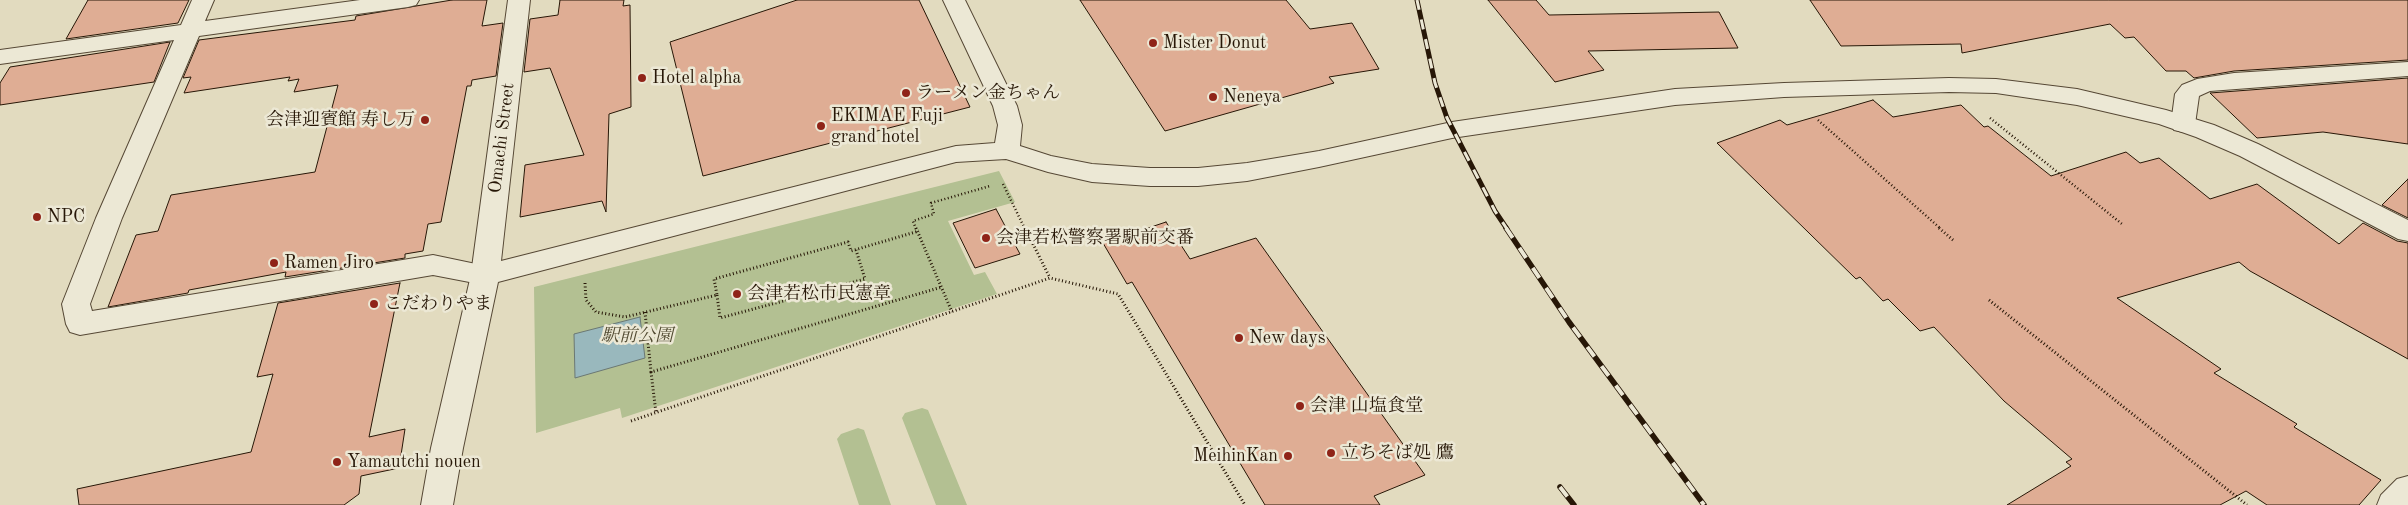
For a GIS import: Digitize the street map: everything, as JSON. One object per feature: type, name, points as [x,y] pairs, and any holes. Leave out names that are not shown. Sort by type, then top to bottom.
[{"type":"street","points":[[203,0],[187,32],[109,218],[76,304],[80,324],[433,265],[485,275],[946,156],[1007,151],[1048,164],[1092,173],[1150,177],[1198,177],[1247,172],[1310,161],[1452,130],[1565,113],[1675,97],[1784,90],[1949,85],[1996,86],[2077,97],[2205,130],[2249,150],[2408,232]]},
{"type":"street","points":[[0,56],[187,32],[408,0]]},
{"type":"street","name":"Omachi Street","points":[[438,505],[447,448],[485,275],[519,0]]},
{"type":"street","points":[[954,0],[1005,106],[1010,125],[1007,151]]},
{"type":"street","points":[[2183,124],[2187,94],[2204,84],[2234,80],[2408,69]]},
{"type":"street","points":[[2393,505],[2408,489]]},
{"type":"path","points":[[1949,85],[2122,224]]},
{"type":"path","points":[[1784,90],[1953,240]]},
{"type":"path","points":[[1002,183],[1050,278]]},
{"type":"path","points":[[856,250],[865,280],[720,318],[714,279],[848,242],[851,251],[918,231]]},
{"type":"path","points":[[583,250],[586,300],[596,312],[625,317],[717,295]]},
{"type":"path","points":[[632,421],[1050,278],[1118,294],[1245,505]]},
{"type":"path","points":[[651,372],[942,287]]},
{"type":"path","points":[[1989,300],[2247,505]]},
{"type":"path","points":[[645,312],[656,413]]},
{"type":"green space","name":"駅前公園","points":[[999,171],[1015,202],[948,221],[974,275],[985,272],[997,294],[622,418],[620,408],[536,433],[534,287]]},
{"type":"green space","points":[[922,408],[928,410],[967,505],[936,505],[902,418],[905,413]]},
{"type":"green space","points":[[858,428],[864,430],[891,505],[859,505],[837,439],[841,434]]},
{"type":"water","points":[[640,317],[645,358],[575,378],[574,334]]},
{"type":"building","points":[[88,0],[189,0],[178,23],[66,39]]},
{"type":"building","points":[[452,0],[487,0],[482,26],[503,23],[496,76],[472,80],[471,86],[467,86],[441,222],[428,224],[423,251],[405,254],[405,258],[285,277],[286,272],[189,290],[188,293],[108,307],[136,235],[158,231],[171,195],[315,172],[338,85],[294,92],[299,79],[288,81],[290,77],[184,93],[191,77],[183,78],[199,40],[355,20],[356,16]]},
{"type":"building","points":[[560,0],[624,0],[623,6],[630,5],[631,107],[609,114],[606,212],[602,201],[520,217],[525,165],[584,155],[550,68],[524,72],[530,19],[558,15]]},
{"type":"building","points":[[797,0],[919,0],[970,107],[703,176],[670,42]]},
{"type":"building","points":[[1080,0],[1286,0],[1310,29],[1352,23],[1379,69],[1329,77],[1334,83],[1165,131]]},
{"type":"building","points":[[1488,0],[1536,0],[1549,15],[1719,12],[1738,48],[1588,51],[1604,70],[1555,82]]},
{"type":"building","points":[[1810,0],[2408,0],[2408,60],[2234,71],[2194,78],[2186,71],[2166,71],[2134,37],[2125,38],[2110,24],[1962,53],[1961,44],[1841,46]]},
{"type":"building","points":[[170,42],[154,82],[0,105],[0,83],[10,67]]},
{"type":"building","points":[[2408,78],[2408,144],[2323,132],[2257,138],[2210,93]]},
{"type":"building","points":[[1873,100],[1893,117],[1961,105],[1984,127],[1988,126],[2051,176],[2126,152],[2140,163],[2159,158],[2210,199],[2257,184],[2339,244],[2363,223],[2397,241],[2408,243],[2408,359],[2250,271],[2239,262],[2117,298],[2221,369],[2214,373],[2297,424],[2294,427],[2381,480],[2359,505],[2267,505],[2246,491],[2220,505],[2007,505],[2071,466],[2066,462],[2072,459],[2004,401],[1934,327],[1920,331],[1888,299],[1883,301],[1860,277],[1856,279],[1717,143],[1780,120],[1787,125]]},
{"type":"building","points":[[2408,179],[2408,218],[2382,205]]},
{"type":"building","name":"会津若松警察署駅前交番","points":[[996,209],[1020,254],[975,268],[953,223]]},
{"type":"building","points":[[1166,222],[1190,259],[1256,238],[1425,475],[1374,496],[1380,505],[1265,505],[1132,282],[1127,284],[1103,243]]},
{"type":"building","points":[[400,283],[369,437],[405,429],[399,468],[361,476],[359,494],[344,505],[79,505],[77,489],[251,452],[273,374],[257,377],[278,303]]},
{"type":"railway","points":[[1417,0],[1435,83],[1447,118],[1495,211],[1507,229]]},
{"type":"railway","points":[[1506,228],[1569,322],[1704,505]]},
{"type":"railway","points":[[1560,487],[1574,505]]},
{"type":"place","name":"Mister Donut","points":[[1153,43]]},
{"type":"place","name":"Hotel alpha","points":[[642,78]]},
{"type":"place","name":"ラーメン金ちゃん","points":[[906,93]]},
{"type":"place","name":"Neneya","points":[[1213,97]]},
{"type":"place","name":"会津迎賓館 寿し万","points":[[425,120]]},
{"type":"place","name":"EKIMAE Fuji grand hotel","points":[[821,126]]},
{"type":"place","name":"NPC","points":[[37,217]]},
{"type":"place","name":"会津若松警察署駅前交番","points":[[986,238]]},
{"type":"place","name":"Ramen Jiro","points":[[274,263]]},
{"type":"place","name":"会津若松市民憲章","points":[[737,294]]},
{"type":"place","name":"こだわりやま","points":[[374,304]]},
{"type":"place","name":"New days","points":[[1239,338]]},
{"type":"place","name":"会津 山塩食堂","points":[[1300,406]]},
{"type":"place","name":"立ちそば処 鷹","points":[[1331,453]]},
{"type":"place","name":"MeihinKan","points":[[1288,456]]},
{"type":"place","name":"Yamautchi nouen","points":[[337,462]]}]
